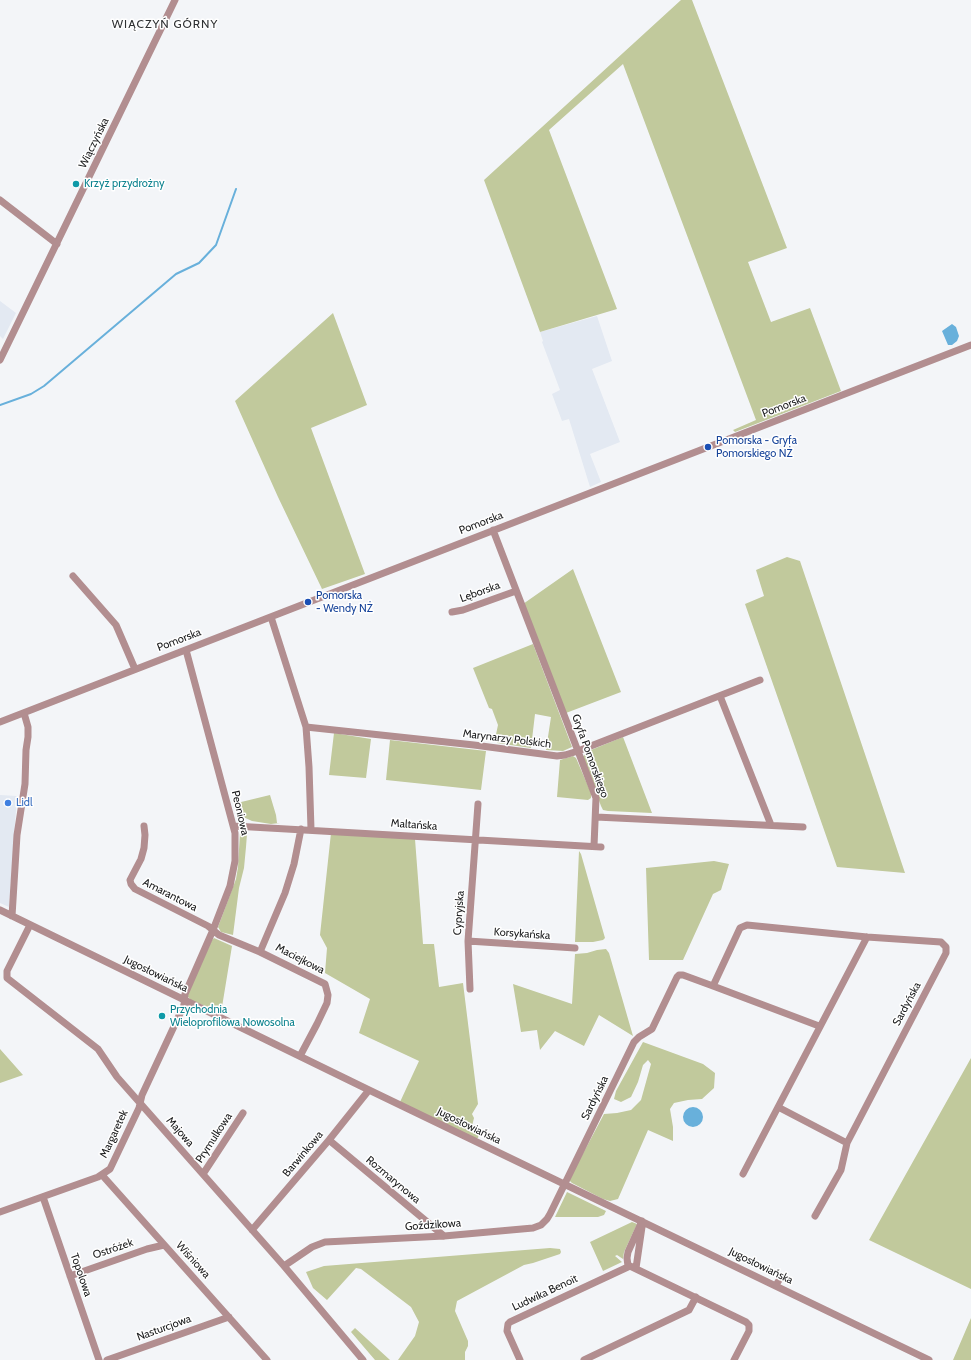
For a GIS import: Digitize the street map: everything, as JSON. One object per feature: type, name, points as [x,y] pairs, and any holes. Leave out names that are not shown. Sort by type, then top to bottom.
[{"type":"street","name":"Wiączyńska","points":[[0,360],[175,0]]},
{"type":"street","points":[[0,200],[57,244]]},
{"type":"street","name":"Pomorska","points":[[0,722],[971,345]]},
{"type":"street","name":"Gryfa Pomorskiego","points":[[493,530],[596,798],[596,817]]},
{"type":"street","points":[[73,576],[116,625],[135,669]]},
{"type":"street","name":"Lęborska","points":[[452,612],[463,610],[516,591]]},
{"type":"street","points":[[271,617],[306,727],[311,829]]},
{"type":"street","name":"Peoniowa","points":[[185,1000],[185,994],[213,930],[230,886],[236,848],[234,826],[186,650]]},
{"type":"street","name":"Marynarzy Polskich","points":[[306,727],[474,745],[557,756],[578,751],[760,680]]},
{"type":"street","points":[[720,696],[770,825]]},
{"type":"street","points":[[12,916],[20,811],[25,784],[28,733],[27,721],[24,713]]},
{"type":"street","name":"Cypryjska","points":[[470,989],[468,941],[478,804]]},
{"type":"street","points":[[594,846],[596,817],[803,827]]},
{"type":"street","name":"Amarantowa","points":[[144,826],[144,848],[141,858],[130,880],[132,887],[213,930]]},
{"type":"street","name":"Maltańska","points":[[234,826],[311,829],[602,847]]},
{"type":"street","name":"Maciejkowa","points":[[260,952],[285,893],[294,864],[301,829]]},
{"type":"street","name":"Jugosłowiańska","points":[[0,910],[929,1360]]},
{"type":"street","name":"Majowa","points":[[30,925],[7,971],[7,978],[98,1049],[112,1071],[284,1266],[363,1360]]},
{"type":"street","name":"Sardyńska","points":[[713,986],[740,928],[747,925],[867,937],[941,942],[946,947],[946,953],[847,1143],[841,1170],[815,1216]]},
{"type":"street","name":"Maciejkowa","points":[[213,930],[219,935],[260,952],[325,984],[328,995],[326,1003],[300,1056]]},
{"type":"street","points":[[743,1174],[819,1026],[867,937]]},
{"type":"street","name":"Korsykańska","points":[[468,941],[575,948]]},
{"type":"street","name":"Sardyńska","points":[[565,1184],[634,1042],[639,1036],[652,1029],[677,977],[683,975],[819,1026]]},
{"type":"street","name":"Margaretek","points":[[102,1175],[110,1169],[185,1000]]},
{"type":"street","name":"Barwinkowa","points":[[252,1230],[329,1140],[369,1090]]},
{"type":"street","points":[[778,1107],[847,1143]]},
{"type":"street","name":"Prymulkowa","points":[[203,1174],[243,1113]]},
{"type":"street","name":"Rozmarynowa","points":[[329,1140],[444,1236]]},
{"type":"street","points":[[0,1212],[102,1175]]},
{"type":"street","name":"Wiśniowa","points":[[102,1175],[267,1360]]},
{"type":"street","name":"Goździkowa","points":[[284,1266],[312,1247],[325,1242],[444,1236],[535,1228],[547,1219],[565,1184]]},
{"type":"street","name":"Topolowa","points":[[43,1197],[99,1360]]},
{"type":"street","points":[[642,1221],[628,1252],[628,1266],[636,1268],[748,1323],[749,1331],[734,1360]]},
{"type":"street","points":[[636,1268],[642,1221]]},
{"type":"street","name":"Ostróżek","points":[[70,1276],[146,1249],[164,1245]]},
{"type":"street","name":"Ludwika Benoit","points":[[520,1360],[507,1331],[508,1324],[510,1322],[628,1266]]},
{"type":"street","points":[[776,1285],[781,1277]]},
{"type":"street","points":[[584,1360],[689,1310],[696,1297]]},
{"type":"street","name":"Nasturcjowa","points":[[107,1360],[229,1317]]},
{"type":"shaded area","points":[[0,301],[16,313],[3,339],[0,336]]},
{"type":"shaded area","points":[[597,316],[612,361],[592,369],[620,442],[590,454],[601,482],[590,487],[569,419],[562,421],[552,394],[560,390],[542,342],[540,332]]},
{"type":"shaded area","points":[[0,795],[17,796],[9,907],[0,903]]},
{"type":"green space","points":[[681,0],[692,0],[787,248],[748,262],[771,322],[810,308],[841,391],[735,432],[733,430],[756,420],[623,64],[549,130],[617,309],[540,332],[484,180]]},
{"type":"green space","points":[[333,313],[367,405],[311,428],[365,574],[322,589],[278,497],[235,401]]},
{"type":"green space","points":[[787,557],[800,561],[905,873],[837,867],[745,604],[764,596],[756,570]]},
{"type":"green space","points":[[573,569],[621,692],[566,713],[523,604]]},
{"type":"green space","points":[[533,644],[572,747],[563,751],[546,750],[551,717],[535,714],[531,748],[497,743],[495,739],[498,725],[492,709],[489,708],[473,668]]},
{"type":"green space","points":[[334,733],[371,739],[366,778],[329,775]]},
{"type":"green space","points":[[623,737],[652,813],[608,811],[603,810],[601,806],[583,757],[586,752]]},
{"type":"green space","points":[[390,740],[486,751],[481,790],[386,780]]},
{"type":"green space","points":[[573,756],[576,758],[591,793],[591,798],[588,800],[557,797],[560,760]]},
{"type":"green space","points":[[270,795],[277,823],[280,823],[271,824],[252,821],[239,815],[235,805],[237,803]]},
{"type":"green space","points":[[242,831],[247,834],[246,847],[233,935],[221,932],[218,927],[236,879],[240,832]]},
{"type":"green space","points":[[331,833],[415,839],[423,944],[434,944],[439,987],[463,983],[478,1104],[472,1114],[474,1118],[472,1126],[479,1134],[478,1138],[475,1138],[400,1102],[419,1061],[359,1033],[370,999],[325,973],[327,948],[320,935]]},
{"type":"green space","points":[[579,851],[605,938],[603,940],[593,942],[575,942]]},
{"type":"green space","points":[[714,861],[729,864],[721,890],[713,894],[683,960],[649,960],[646,868]]},
{"type":"green space","points":[[214,938],[232,946],[221,1013],[191,1000],[188,997],[188,993]]},
{"type":"green space","points":[[606,949],[609,953],[633,1036],[599,1015],[584,1046],[555,1031],[540,1050],[537,1030],[521,1032],[513,984],[572,1004],[575,954]]},
{"type":"green space","points":[[643,1042],[703,1064],[715,1073],[714,1088],[702,1099],[674,1103],[670,1109],[673,1127],[673,1141],[648,1130],[618,1199],[610,1201],[603,1199],[569,1180],[604,1114],[631,1110],[641,1100],[651,1064],[648,1060],[643,1065],[638,1082],[631,1097],[621,1102],[614,1099],[616,1091]]},
{"type":"green space","points":[[0,1049],[23,1075],[0,1083]]},
{"type":"green space","points":[[971,1058],[971,1289],[869,1240]]},
{"type":"green space","points":[[567,1192],[606,1211],[604,1215],[598,1217],[555,1217]]},
{"type":"green space","points":[[632,1222],[637,1224],[624,1252],[623,1259],[617,1255],[615,1256],[622,1262],[603,1271],[590,1242]]},
{"type":"green space","points":[[550,1248],[560,1249],[561,1252],[560,1254],[524,1265],[457,1301],[455,1311],[468,1341],[468,1346],[465,1352],[465,1360],[398,1360],[415,1336],[419,1322],[411,1307],[361,1269],[356,1268],[327,1300],[313,1288],[306,1272],[324,1266]]},
{"type":"green space","points":[[971,1318],[971,1360],[953,1360]]},
{"type":"green space","points":[[355,1328],[390,1360],[375,1360],[351,1332]]},
{"type":"water","points":[[952,324],[956,327],[959,336],[957,341],[952,345],[948,345],[942,331]]},
{"type":"water","points":[[693,1107],[700,1110],[703,1117],[700,1124],[693,1127],[686,1124],[683,1117],[686,1110]]},
{"type":"waterway","points":[[0,405],[31,394],[44,386],[176,274],[199,263],[216,245],[236,189]]},
{"type":"place","name":"Krzyż przydrożny","points":[[76,184]]},
{"type":"place","name":"Pomorska - Gryfa Pomorskiego NŻ","points":[[708,447]]},
{"type":"place","name":"Pomorska - Wendy NŻ","points":[[308,602]]},
{"type":"place","name":"Lidl","points":[[8,803]]},
{"type":"place","name":"Przychodnia Wieloprofilowa Nowosolna","points":[[162,1016]]},
{"type":"district","name":"WIĄCZYŃ GÓRNY","points":[[165,24]]}]
